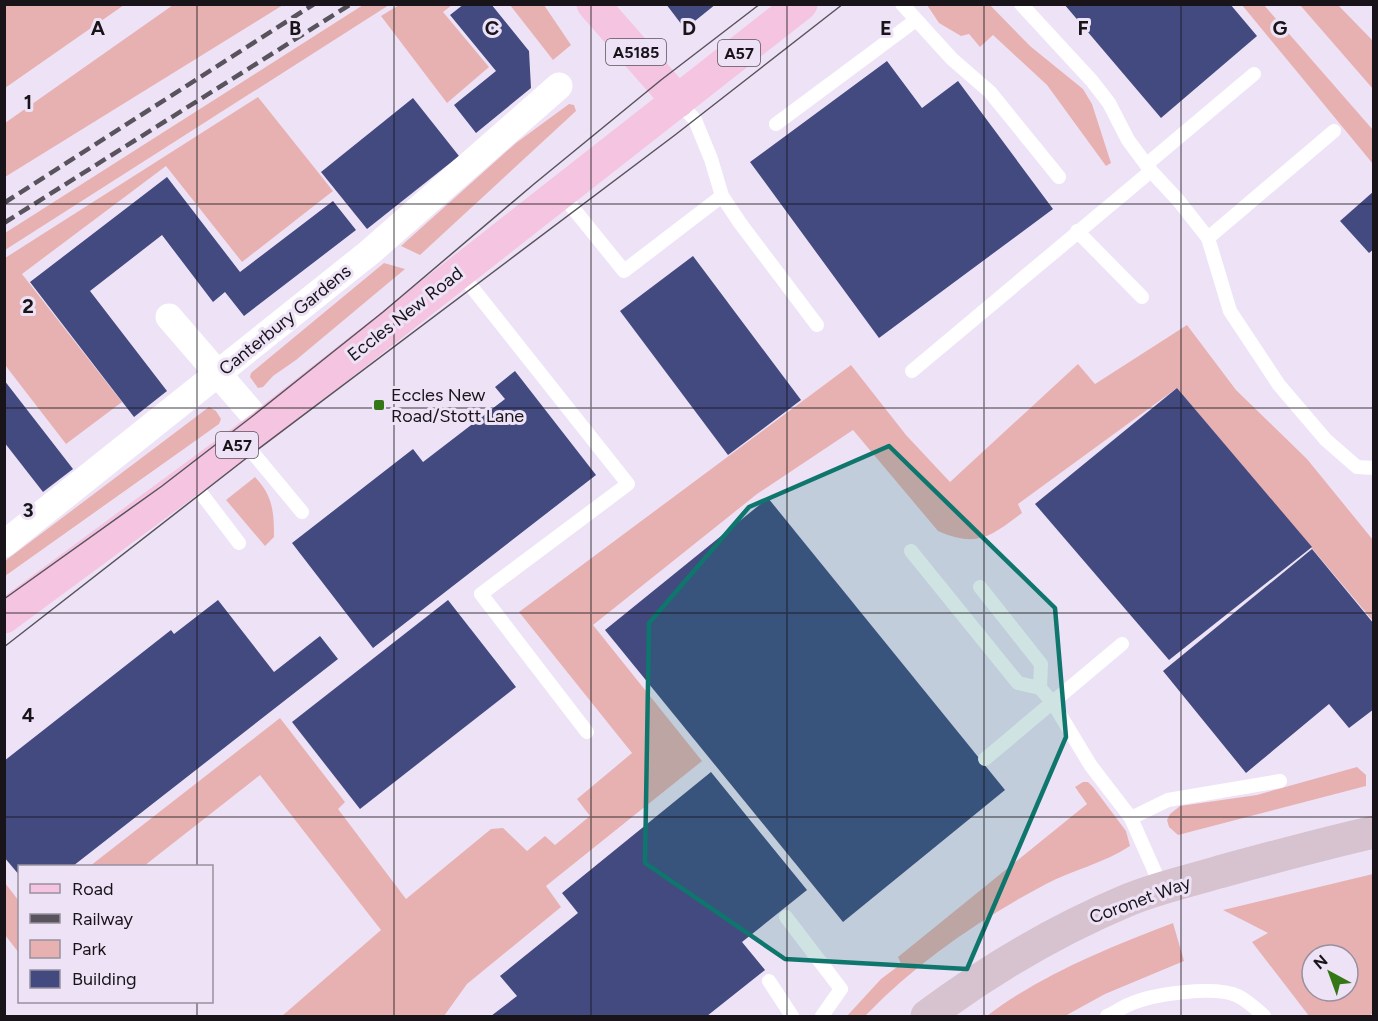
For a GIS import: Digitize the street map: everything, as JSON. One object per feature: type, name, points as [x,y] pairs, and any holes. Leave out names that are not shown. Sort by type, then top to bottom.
[{"type":"main road","name":"A5185","points":[[593,4],[678,101]]},
{"type":"main road","name":"Eccles New Road","points":[[4,617],[253,433],[801,4]]},
{"type":"street","name":"Canterbury Gardens","points":[[9,532],[217,374],[370,252],[559,86]]},
{"type":"street","points":[[169,317],[217,374],[253,433]]},
{"type":"street","name":"Coronet Way","points":[[927,1017],[970,984],[1071,926],[1129,899],[1162,888],[1374,832]]},
{"type":"lane","points":[[902,4],[952,59],[990,92],[1059,177]]},
{"type":"lane","points":[[1021,4],[1092,81],[1109,103],[1128,140],[1208,238],[1230,311],[1279,385],[1326,440],[1357,467],[1374,468]]},
{"type":"lane","points":[[776,124],[916,20]]},
{"type":"lane","points":[[912,371],[1077,231],[1254,74]]},
{"type":"lane","points":[[678,101],[695,120],[711,159],[722,196],[817,325]]},
{"type":"lane","points":[[1208,238],[1334,131]]},
{"type":"lane","points":[[560,192],[624,271],[722,196]]},
{"type":"lane","points":[[1077,231],[1142,297]]},
{"type":"lane","points":[[459,271],[628,484],[481,594],[587,732]]},
{"type":"lane","points":[[253,433],[302,512]]},
{"type":"lane","points":[[191,480],[238,543]]},
{"type":"lane","points":[[911,551],[1018,683],[1040,688],[1053,703],[1091,766],[1131,818],[1162,888]]},
{"type":"lane","points":[[980,586],[1041,664],[1040,688]]},
{"type":"lane","points":[[985,759],[1122,644]]},
{"type":"lane","points":[[1131,818],[1168,800],[1280,781]]},
{"type":"lane","points":[[786,916],[841,989],[822,1017]]},
{"type":"lane","points":[[769,981],[792,1017]]},
{"type":"lane","points":[[1107,1017],[1127,1005],[1152,998],[1207,990],[1236,995],[1252,1005],[1264,1017]]},
{"type":"highlighted area","points":[[889,446],[1055,608],[1066,737],[967,969],[785,959],[645,863],[649,623],[749,507]]},
{"type":"green space","points":[[5,4],[124,4],[124,5],[5,88]]},
{"type":"green space","points":[[173,5],[283,5],[5,177],[5,123]]},
{"type":"green space","points":[[363,5],[389,5],[5,250],[5,233]]},
{"type":"green space","points":[[399,5],[452,5],[443,12],[489,67],[447,103],[381,16]]},
{"type":"green space","points":[[510,5],[544,5],[571,45],[553,60]]},
{"type":"green space","points":[[927,5],[990,5],[1030,46],[1083,89],[1092,104],[1111,163],[1106,166],[1047,85],[993,35],[980,47],[969,34],[961,36],[939,23]]},
{"type":"green space","points":[[1242,5],[1264,5],[1373,130],[1373,164]]},
{"type":"green space","points":[[1300,5],[1338,5],[1373,41],[1373,89]]},
{"type":"green space","points":[[258,97],[333,191],[242,262],[166,166],[22,274],[122,402],[66,444],[5,365],[5,258]]},
{"type":"green space","points":[[569,104],[574,105],[576,111],[420,255],[401,246],[516,143]]},
{"type":"green space","points":[[384,263],[405,269],[296,360],[273,376],[263,387],[258,388],[250,377],[251,373]]},
{"type":"green space","points":[[1187,325],[1236,390],[1307,459],[1373,540],[1373,621],[1177,388],[1018,504],[1022,513],[992,534],[973,539],[963,539],[938,531],[853,430],[757,494],[593,625],[702,761],[546,886],[561,907],[467,984],[444,1016],[282,1016],[381,930],[260,775],[145,865],[91,865],[280,718],[345,802],[338,809],[406,899],[491,829],[503,828],[527,851],[545,836],[555,845],[590,816],[577,799],[632,753],[519,612],[851,365],[906,435],[950,482],[1078,364],[1095,384]]},
{"type":"green space","points":[[209,407],[216,411],[221,419],[219,424],[5,576],[5,561]]},
{"type":"green space","points":[[255,477],[266,491],[273,512],[274,537],[265,546],[226,500]]},
{"type":"green space","points":[[1357,767],[1366,775],[1366,786],[1178,835],[1169,827],[1167,820],[1170,814],[1180,806],[1257,795]]},
{"type":"green space","points":[[1088,782],[1093,787],[1126,831],[1130,846],[1046,884],[997,912],[928,960],[865,1016],[847,1016],[881,979],[901,964],[898,957],[1087,804],[1075,787]]},
{"type":"green space","points":[[1373,874],[1373,1013],[1369,1016],[1309,1016],[1252,942],[1268,933],[1223,910]]},
{"type":"green space","points":[[5,883],[18,900],[18,952],[5,935]]},
{"type":"green space","points":[[1173,923],[1184,961],[1105,994],[1065,1016],[987,1016],[1030,987],[1076,963]]},
{"type":"building","points":[[464,4],[491,4],[529,51],[531,88],[476,133],[454,105],[496,71],[450,15]]},
{"type":"building","points":[[666,4],[716,4],[685,29]]},
{"type":"building","points":[[1064,4],[1230,4],[1257,36],[1161,118]]},
{"type":"building","points":[[887,61],[922,108],[958,81],[1053,209],[879,338],[750,162]]},
{"type":"building","points":[[413,98],[459,156],[367,229],[321,172]]},
{"type":"building","points":[[167,177],[240,272],[333,201],[356,230],[244,316],[225,292],[213,302],[162,235],[90,291],[167,391],[134,417],[30,282]]},
{"type":"building","points":[[1374,191],[1374,249],[1369,253],[1340,221]]},
{"type":"building","points":[[693,256],[801,400],[728,455],[620,311]]},
{"type":"building","points":[[515,371],[596,475],[373,648],[292,543],[413,449],[423,462],[505,399],[495,387]]},
{"type":"building","points":[[4,380],[73,469],[43,492],[4,442]]},
{"type":"building","points":[[1177,388],[1312,547],[1169,660],[1035,504]]},
{"type":"building","points":[[768,498],[1005,790],[843,922],[605,630]]},
{"type":"building","points":[[1312,549],[1374,624],[1374,709],[1349,728],[1329,704],[1246,773],[1163,671]]},
{"type":"building","points":[[218,600],[274,672],[320,636],[338,659],[74,865],[18,865],[18,874],[4,857],[4,761],[171,630],[174,634]]},
{"type":"building","points":[[448,600],[516,687],[360,809],[292,722]]},
{"type":"building","points":[[711,772],[807,890],[742,942],[765,970],[707,1016],[491,1016],[517,996],[500,976],[578,913],[562,893]]},
{"type":"tram line","points":[[4,599],[162,486],[254,415],[383,312],[661,80],[760,4]]},
{"type":"tram line","points":[[4,647],[253,453],[675,135],[843,4]]},
{"type":"railway","points":[[4,203],[314,4]]},
{"type":"railway","points":[[4,223],[351,4]]},
{"type":"place","name":"Eccles New Road/Stott Lane","points":[[379,405]]}]
